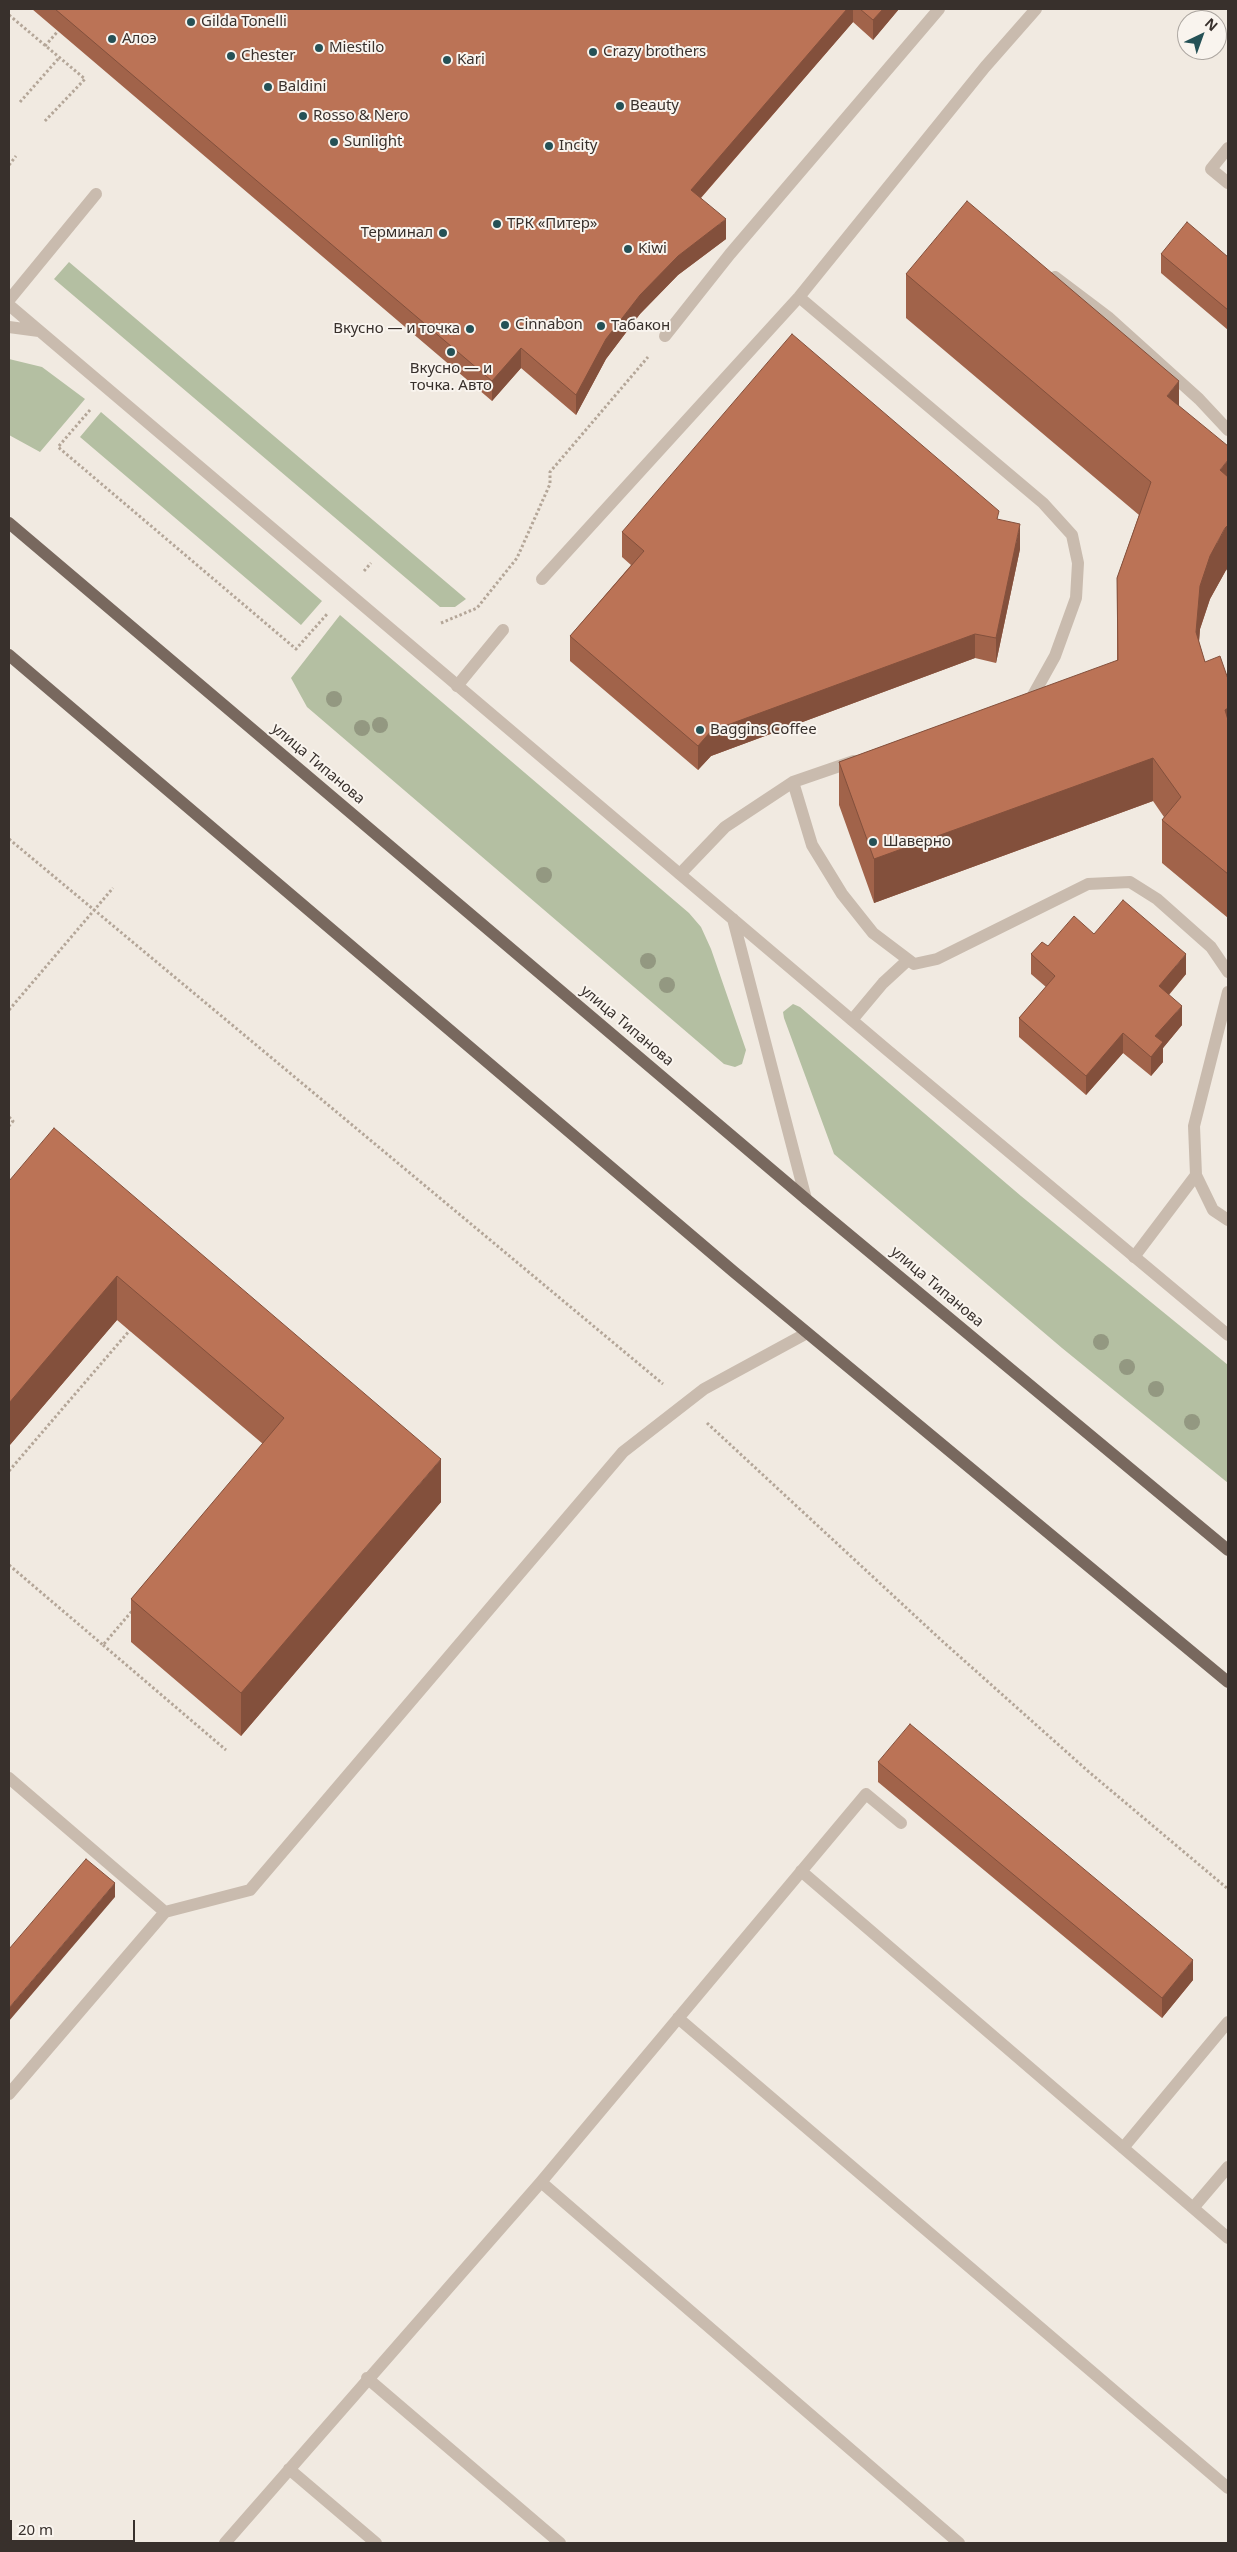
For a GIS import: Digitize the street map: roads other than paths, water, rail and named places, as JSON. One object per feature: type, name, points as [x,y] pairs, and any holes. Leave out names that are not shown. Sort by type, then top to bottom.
[{"type":"main road","name":"улица Типанова","points":[[9,523],[806,1200],[1228,1550]]},
{"type":"main road","points":[[9,655],[807,1333],[1228,1682]]},
{"type":"street","points":[[665,336],[730,254],[940,9]]},
{"type":"street","points":[[542,579],[799,297],[985,67],[1036,9]]},
{"type":"street","points":[[1228,148],[1211,169],[1228,184]]},
{"type":"street","points":[[9,300],[96,194]]},
{"type":"street","points":[[1046,270],[1108,317],[1199,399],[1228,430]]},
{"type":"street","points":[[799,297],[1043,503],[1072,535],[1078,563],[1076,598],[1055,656],[1031,698],[1014,705]]},
{"type":"street","points":[[9,305],[457,686],[1228,1336]]},
{"type":"street","points":[[9,327],[39,331]]},
{"type":"street","points":[[457,686],[503,630]]},
{"type":"street","points":[[680,874],[725,827],[793,782],[867,756]]},
{"type":"street","points":[[793,782],[812,845],[842,894],[873,933],[914,964],[937,959],[1088,884],[1130,882],[1157,899],[1211,948],[1228,972]]},
{"type":"street","points":[[734,919],[806,1200]]},
{"type":"street","points":[[852,1020],[883,983],[908,960]]},
{"type":"street","points":[[1228,992],[1194,1126],[1196,1175],[1213,1210],[1228,1220]]},
{"type":"street","points":[[1134,1257],[1196,1175]]},
{"type":"street","points":[[9,2094],[165,1912],[250,1890],[623,1452],[704,1389],[807,1333]]},
{"type":"street","points":[[9,1778],[165,1912]]},
{"type":"street","points":[[226,2543],[367,2378],[541,2182],[866,1794],[901,1823]]},
{"type":"street","points":[[801,1871],[1228,2238]]},
{"type":"street","points":[[678,2018],[1228,2488]]},
{"type":"street","points":[[1123,2148],[1228,2022]]},
{"type":"street","points":[[1193,2208],[1228,2167]]},
{"type":"street","points":[[541,2182],[959,2543]]},
{"type":"street","points":[[367,2378],[560,2543]]},
{"type":"street","points":[[289,2469],[376,2543]]},
{"type":"place","name":"Gilda Tonelli","points":[[191,22]]},
{"type":"place","name":"Алоэ","points":[[112,39]]},
{"type":"place","name":"Miestilo","points":[[319,48]]},
{"type":"place","name":"Crazy brothers","points":[[593,52]]},
{"type":"place","name":"Chester","points":[[231,56]]},
{"type":"place","name":"Kari","points":[[447,60]]},
{"type":"place","name":"Baldini","points":[[268,87]]},
{"type":"place","name":"Beauty","points":[[620,106]]},
{"type":"place","name":"Rosso & Nero","points":[[303,116]]},
{"type":"place","name":"Sunlight","points":[[334,142]]},
{"type":"place","name":"Incity","points":[[549,146]]},
{"type":"place","name":"ТРК «Питер»","points":[[497,224]]},
{"type":"place","name":"Терминал","points":[[443,233]]},
{"type":"place","name":"Kiwi","points":[[628,249]]},
{"type":"place","name":"Cinnabon","points":[[505,325]]},
{"type":"place","name":"Табакон","points":[[601,326]]},
{"type":"place","name":"Вкусно — и точка","points":[[470,329]]},
{"type":"place","name":"Вкусно — и точка. Авто","points":[[451,352]]},
{"type":"place","name":"Baggins Coffee","points":[[700,730]]},
{"type":"place","name":"Шаверно","points":[[873,842]]}]
